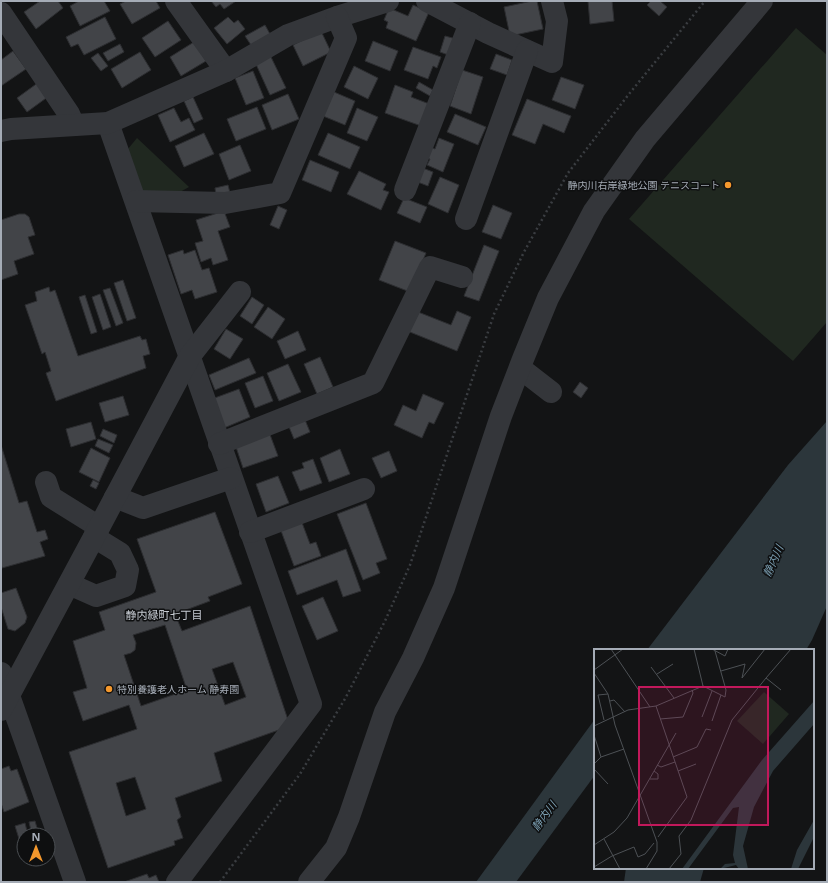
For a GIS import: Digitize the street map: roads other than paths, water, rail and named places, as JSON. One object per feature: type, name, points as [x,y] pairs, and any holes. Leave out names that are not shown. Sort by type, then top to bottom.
[{"type":"street","points":[[176,1],[226,70]]},
{"type":"street","points":[[1,132],[10,129],[108,123],[226,70],[288,35],[337,17],[388,1]]},
{"type":"street","points":[[427,1],[488,33],[552,62],[557,21],[552,1]]},
{"type":"street","points":[[309,882],[336,848],[349,816],[385,712],[444,588],[501,416],[548,298],[594,211],[645,139],[762,1]]},
{"type":"street","points":[[1,13],[69,114],[74,125]]},
{"type":"street","points":[[136,201],[225,204],[280,194],[346,38],[337,17]]},
{"type":"street","points":[[405,190],[470,23]]},
{"type":"street","points":[[466,219],[527,51]]},
{"type":"street","points":[[108,123],[136,201],[146,260],[190,356],[219,444],[311,704],[177,882]]},
{"type":"street","points":[[219,444],[373,383],[430,267],[462,276]]},
{"type":"street","points":[[5,703],[190,356],[240,292]]},
{"type":"street","points":[[520,368],[551,392]]},
{"type":"street","points":[[115,497],[144,508],[231,478]]},
{"type":"street","points":[[46,482],[51,497],[97,532],[120,553],[128,570],[125,586],[96,596],[69,584]]},
{"type":"street","points":[[250,532],[364,489]]},
{"type":"street","points":[[444,588],[472,551]]},
{"type":"street","points":[[1,674],[5,703],[75,882]]},
{"type":"water","name":"静内川","points":[[827,421],[827,606],[807,649],[648,649],[788,465]]},
{"type":"water","name":"静内川","points":[[594,720],[594,776],[516,882],[476,882]]},
{"type":"water","points":[[626,869],[704,869],[700,882],[624,882]]},
{"type":"place","name":"静内川右岸緑地公園 テニスコート","points":[[728,185]]},
{"type":"place","name":"特別養護老人ホーム 静寿園","points":[[109,689]]},
{"type":"district","name":"静内緑町七丁目","points":[[164,615]]}]
